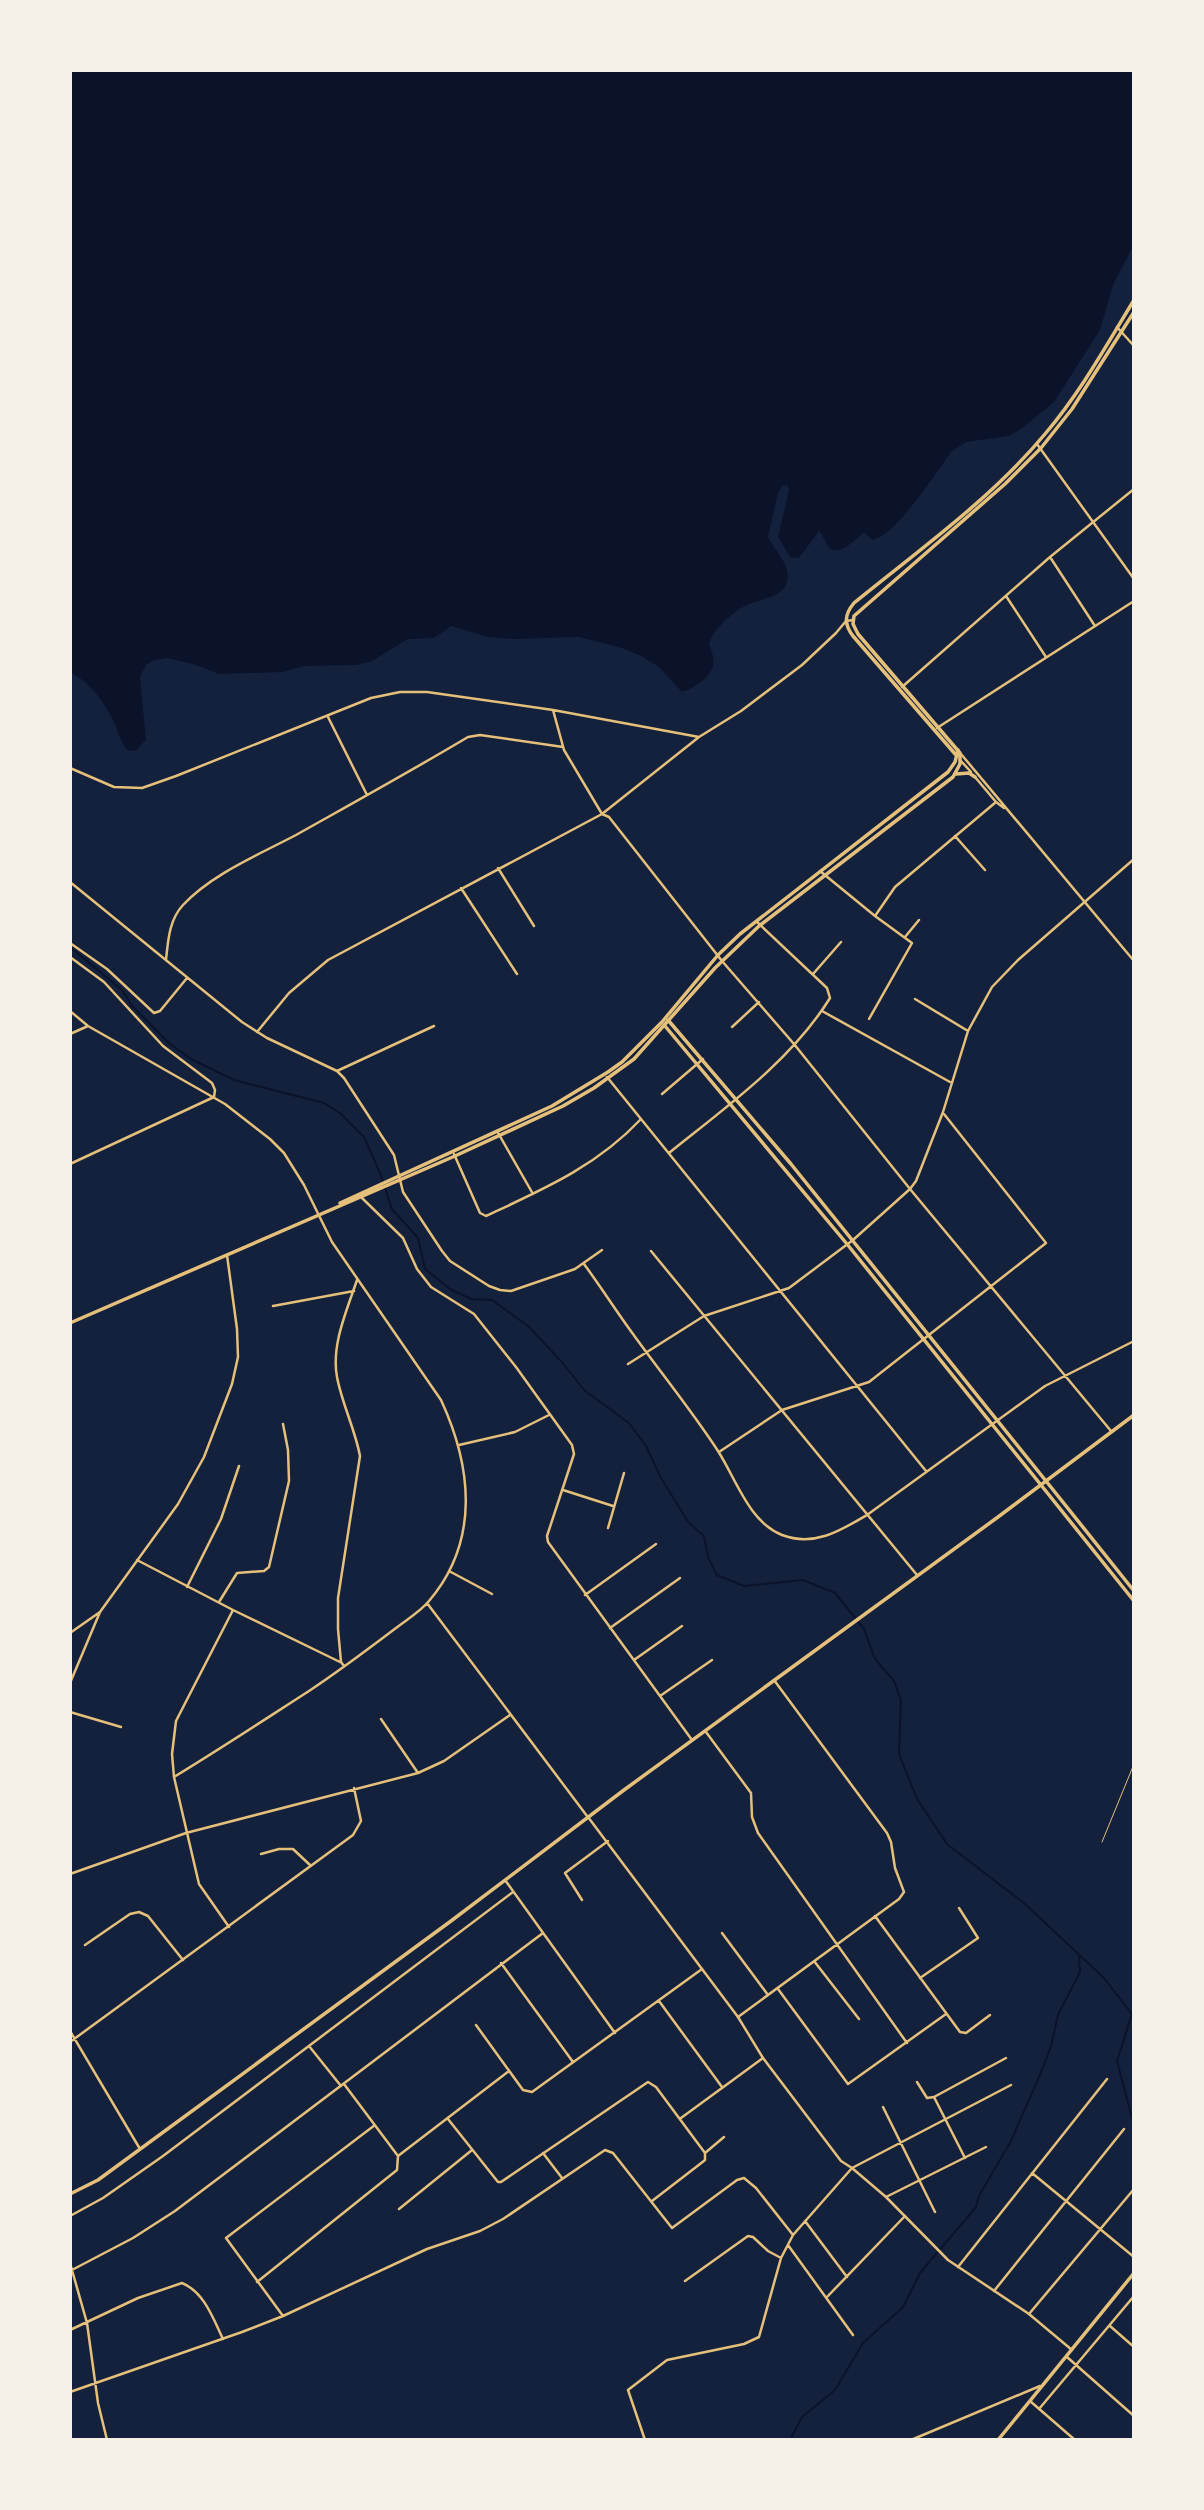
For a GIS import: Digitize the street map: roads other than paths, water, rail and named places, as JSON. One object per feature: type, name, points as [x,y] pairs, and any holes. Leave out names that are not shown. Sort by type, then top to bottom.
[{"type":"main road","points":[[974,508],[1037,444],[1075,395],[1134,300]]},
{"type":"main road","points":[[901,688],[853,636],[846,621],[847,612],[974,508],[1041,448],[1072,409],[1134,312]]},
{"type":"main road","points":[[944,533],[856,612],[853,620],[858,635],[959,755]]},
{"type":"main road","points":[[956,774],[959,755]]},
{"type":"main road","points":[[668,1019],[759,926],[932,789],[959,755]]},
{"type":"main road","points":[[70,1323],[563,1106],[607,1076],[664,1024],[718,955],[756,921],[932,789],[956,774],[969,773],[975,777]]},
{"type":"main road","points":[[668,1019],[791,1164],[997,1419],[1123,1582],[1134,1601]]},
{"type":"main road","points":[[664,1024],[847,1244],[1041,1485],[1123,1582],[1134,1591]]},
{"type":"main road","points":[[785,1169],[791,1164]]},
{"type":"main road","points":[[332,1208],[377,1188]]},
{"type":"main road","points":[[70,2194],[98,2180],[1134,1415]]},
{"type":"main road","points":[[998,2440],[1134,2273]]},
{"type":"street","points":[[1117,327],[1134,346]]},
{"type":"street","points":[[1037,444],[1134,579]]},
{"type":"street","points":[[901,688],[1050,557],[1134,489]]},
{"type":"street","points":[[1050,557],[1095,626]]},
{"type":"street","points":[[1006,596],[1046,657]]},
{"type":"street","points":[[936,729],[1134,601]]},
{"type":"street","points":[[257,1032],[289,993],[328,960],[602,814],[699,737],[741,711],[802,665],[846,621],[853,620]]},
{"type":"street","points":[[70,768],[114,787],[142,788],[371,698],[400,692],[424,692],[553,710],[699,737]]},
{"type":"street","points":[[553,710],[563,747],[602,814],[609,817],[722,961],[794,1044],[910,1189],[1111,1431]]},
{"type":"street","points":[[328,717],[368,795]]},
{"type":"street","points":[[166,960],[170,928],[176,915],[188,901],[223,875],[475,735],[514,738],[563,747]]},
{"type":"street","points":[[959,755],[1134,961]]},
{"type":"street","points":[[959,755],[998,801]]},
{"type":"street","points":[[875,916],[895,887],[954,835],[998,801]]},
{"type":"street","points":[[954,835],[985,870]]},
{"type":"street","points":[[628,1364],[704,1316],[781,1292],[853,1240],[910,1189],[916,1181],[943,1112],[968,1031],[982,1002],[998,980],[1134,859]]},
{"type":"street","points":[[498,868],[534,926]]},
{"type":"street","points":[[820,871],[912,943],[869,1019]]},
{"type":"street","points":[[70,882],[257,1032],[337,1071],[351,1086],[394,1155],[403,1192],[442,1251],[458,1267],[500,1290],[522,1289],[584,1264],[603,1250]]},
{"type":"street","points":[[461,888],[517,974]]},
{"type":"street","points":[[905,937],[919,920]]},
{"type":"street","points":[[668,1153],[736,1099],[794,1044],[830,998],[830,992],[756,921]]},
{"type":"street","points":[[812,975],[841,942]]},
{"type":"street","points":[[70,943],[100,963],[156,1014],[187,978]]},
{"type":"street","points":[[70,957],[104,982],[163,1046],[212,1083],[214,1097]]},
{"type":"street","points":[[915,999],[968,1031]]},
{"type":"street","points":[[732,1027],[759,1002]]},
{"type":"street","points":[[70,1011],[88,1026],[237,1111],[284,1153],[304,1185],[332,1242],[441,1400],[459,1445],[465,1475],[464,1525],[449,1571],[427,1603],[345,1667],[174,1777]]},
{"type":"street","points":[[822,1011],[951,1083]]},
{"type":"street","points":[[70,1034],[88,1026]]},
{"type":"street","points":[[337,1071],[434,1026]]},
{"type":"street","points":[[662,1094],[703,1059]]},
{"type":"street","points":[[607,1076],[926,1471]]},
{"type":"street","points":[[70,1164],[214,1097]]},
{"type":"street","points":[[719,1451],[782,1410],[869,1382],[1045,1243],[943,1112]]},
{"type":"street","points":[[454,1154],[482,1216],[486,1216],[533,1194],[609,1150],[641,1119]]},
{"type":"street","points":[[499,1133],[533,1194]]},
{"type":"street","points":[[360,1197],[403,1238],[417,1269],[431,1287],[474,1314],[521,1373],[574,1450],[547,1536],[548,1542],[692,1740]]},
{"type":"street","points":[[651,1251],[917,1575]]},
{"type":"street","points":[[70,1683],[100,1612],[178,1504],[204,1457],[232,1384],[238,1357],[237,1329],[227,1255]]},
{"type":"street","points":[[584,1264],[719,1451],[755,1512],[767,1526],[780,1534],[808,1539],[827,1537],[867,1515],[997,1419],[1064,1374],[1134,1341]]},
{"type":"street","points":[[341,1662],[338,1598],[360,1456],[335,1364],[339,1340],[358,1280]]},
{"type":"street","points":[[273,1306],[354,1291]]},
{"type":"street","points":[[459,1445],[515,1432],[549,1415]]},
{"type":"street","points":[[218,1603],[237,1573],[264,1571],[269,1567],[289,1481],[288,1450],[283,1424]]},
{"type":"street","points":[[187,1587],[221,1519],[239,1466]]},
{"type":"street","points":[[608,1528],[624,1473]]},
{"type":"street","points":[[562,1490],[613,1506]]},
{"type":"street","points":[[585,1595],[656,1544]]},
{"type":"street","points":[[136,1560],[233,1611],[341,1662],[345,1667]]},
{"type":"street","points":[[449,1571],[492,1594]]},
{"type":"street","points":[[610,1628],[680,1578]]},
{"type":"street","points":[[427,1603],[608,1841],[738,2017],[763,2058],[835,2155],[886,2197],[938,2251],[1029,2314],[1072,2350]]},
{"type":"street","points":[[229,1927],[199,1885],[174,1777],[172,1754],[176,1721],[233,1611]]},
{"type":"street","points":[[70,1633],[100,1612]]},
{"type":"street","points":[[634,1661],[682,1626]]},
{"type":"street","points":[[660,1696],[712,1660]]},
{"type":"street","points":[[738,2017],[899,1899],[904,1892],[895,1868],[891,1842],[774,1680]]},
{"type":"street","points":[[70,1712],[121,1727]]},
{"type":"street","points":[[70,1874],[186,1833],[418,1773],[444,1761],[510,1715]]},
{"type":"street","points":[[381,1719],[418,1773]]},
{"type":"street","points":[[705,1731],[751,1793],[752,1817],[758,1833],[907,2043]]},
{"type":"street","points":[[70,2042],[353,1835],[361,1825],[354,1788]]},
{"type":"street","points":[[582,1900],[566,1879],[565,1873],[608,1841]]},
{"type":"street","points":[[261,1854],[279,1849],[293,1849],[310,1866]]},
{"type":"street","points":[[505,1880],[615,2033]]},
{"type":"street","points":[[70,2216],[153,2164],[513,1892]]},
{"type":"street","points":[[920,1978],[978,1938],[978,1934],[959,1908]]},
{"type":"street","points":[[85,1945],[130,1914],[145,1913],[183,1961]]},
{"type":"street","points":[[875,1916],[960,2032],[964,2034],[990,2015]]},
{"type":"street","points":[[71,2271],[133,2238],[175,2211],[543,1933]]},
{"type":"street","points":[[722,1933],[768,1995]]},
{"type":"street","points":[[814,1961],[859,2019]]},
{"type":"street","points":[[501,1963],[574,2062]]},
{"type":"street","points":[[476,2025],[523,2090],[532,2092],[702,1969]]},
{"type":"street","points":[[778,1989],[848,2084],[946,2014]]},
{"type":"street","points":[[659,2001],[722,2087]]},
{"type":"street","points":[[70,2031],[140,2149]]},
{"type":"street","points":[[257,2282],[397,2170],[398,2156],[309,2046]]},
{"type":"street","points":[[680,2119],[763,2058]]},
{"type":"street","points":[[917,2082],[927,2098],[1006,2058]]},
{"type":"street","points":[[398,2156],[509,2070]]},
{"type":"street","points":[[958,2267],[1107,2079]]},
{"type":"street","points":[[449,2119],[498,2182],[501,2182],[645,2082],[652,2083],[705,2153],[705,2160],[652,2204]]},
{"type":"street","points":[[645,2440],[628,2390],[667,2360],[744,2344],[758,2337],[781,2258],[793,2235],[852,2168],[1011,2085]]},
{"type":"street","points":[[934,2096],[965,2158]]},
{"type":"street","points":[[883,2107],[935,2212]]},
{"type":"street","points":[[283,2316],[226,2238],[375,2125]]},
{"type":"street","points":[[994,2291],[1124,2129]]},
{"type":"street","points":[[705,2153],[724,2137]]},
{"type":"street","points":[[886,2197],[986,2147]]},
{"type":"street","points":[[399,2209],[472,2150]]},
{"type":"street","points":[[70,2392],[283,2316],[427,2249],[480,2231],[503,2219],[600,2151],[609,2150],[613,2153],[672,2228],[737,2180],[744,2178],[756,2188],[793,2235]]},
{"type":"street","points":[[543,2152],[562,2178]]},
{"type":"street","points":[[1032,2173],[1134,2257]]},
{"type":"street","points":[[1029,2314],[1134,2189]]},
{"type":"street","points":[[827,2297],[905,2216]]},
{"type":"street","points":[[806,2221],[847,2277]]},
{"type":"street","points":[[685,2281],[748,2236],[781,2258]]},
{"type":"street","points":[[788,2245],[853,2335]]},
{"type":"street","points":[[70,2263],[86,2323],[101,2423],[107,2440]]},
{"type":"street","points":[[70,2330],[138,2298],[182,2283],[206,2303],[223,2339]]},
{"type":"street","points":[[1039,2409],[1134,2296]]},
{"type":"street","points":[[1110,2326],[1134,2347]]},
{"type":"street","points":[[1067,2357],[1134,2416]]},
{"type":"street","points":[[911,2440],[1043,2385]]},
{"type":"street","points":[[1030,2401],[1075,2440]]},
{"type":"lane","points":[[1102,1842],[1134,1764]]},
{"type":"water","points":[[70,70],[1134,70],[1134,244],[1113,285],[1100,330],[1054,402],[1009,436],[966,442],[951,452],[915,502],[883,535],[873,540],[864,533],[846,547],[837,550],[828,546],[819,531],[799,558],[790,557],[778,537],[789,490],[787,485],[782,486],[768,537],[786,566],[785,587],[773,596],[743,607],[728,618],[709,643],[714,660],[711,670],[705,679],[691,688],[682,692],[659,667],[622,648],[579,637],[488,637],[451,626],[434,638],[408,639],[372,661],[357,665],[304,666],[282,672],[219,674],[167,658],[154,660],[146,665],[140,677],[146,740],[136,750],[129,751],[101,700],[84,681],[70,672]]},
{"type":"waterway","points":[[70,947],[122,990],[132,1006],[169,1043],[191,1059],[234,1080],[324,1103],[341,1114],[364,1137],[392,1209],[418,1238],[425,1269],[450,1289],[471,1299],[492,1300],[528,1326],[584,1390],[629,1423],[646,1446],[660,1476],[688,1522],[704,1536],[708,1557],[717,1575],[744,1586],[803,1580],[835,1593],[864,1629],[875,1659],[894,1681],[901,1700],[899,1754],[917,1799],[947,1844],[1025,1904],[1104,1978],[1132,2014],[1117,2061],[1134,2126]]},
{"type":"waterway","points":[[790,2440],[802,2417],[835,2390],[863,2343],[903,2307],[920,2273],[976,2207],[979,2196],[1011,2141],[1042,2070],[1058,2015],[1080,1972],[1079,1955]]}]
